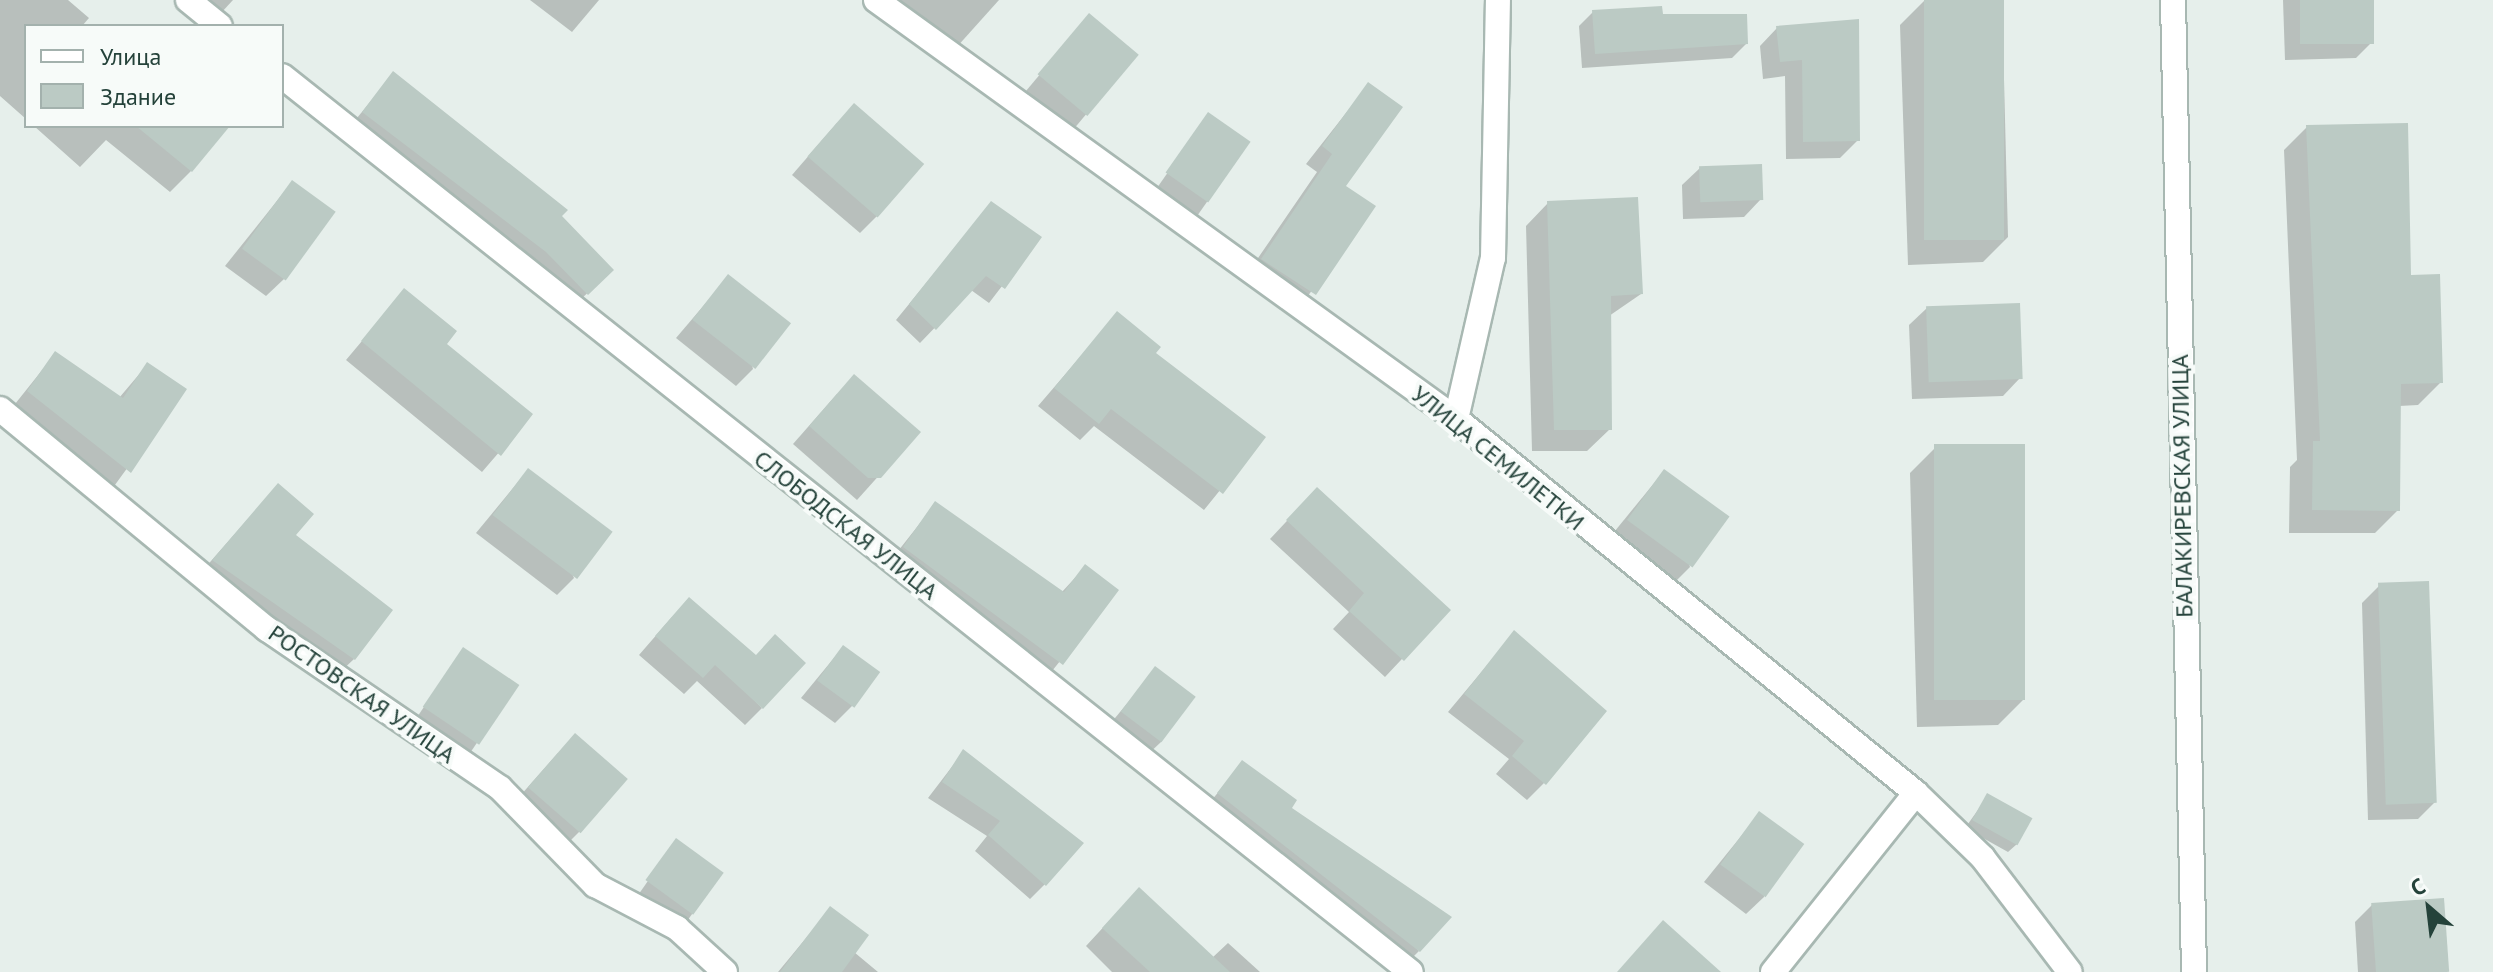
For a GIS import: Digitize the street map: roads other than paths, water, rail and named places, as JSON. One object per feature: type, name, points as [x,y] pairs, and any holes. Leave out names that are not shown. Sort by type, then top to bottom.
[{"type":"street","points":[[188,0],[218,24]]},
{"type":"street","name":"УЛИЦА СЕМИЛЕТКИ","points":[[876,0],[1456,419],[1916,793],[1983,858],[2070,972]]},
{"type":"street","points":[[1456,419],[1493,258],[1498,0]]},
{"type":"street","name":"БАЛАКИРЕВСКАЯ УЛИЦА","points":[[2173,0],[2194,972]]},
{"type":"street","name":"СЛОБОДСКАЯ УЛИЦА","points":[[284,78],[1411,972]]},
{"type":"street","name":"РОСТОВСКАЯ УЛИЦА","points":[[0,409],[267,629],[500,788],[595,885],[677,928],[725,972]]},
{"type":"street","points":[[1773,972],[1916,793]]}]
